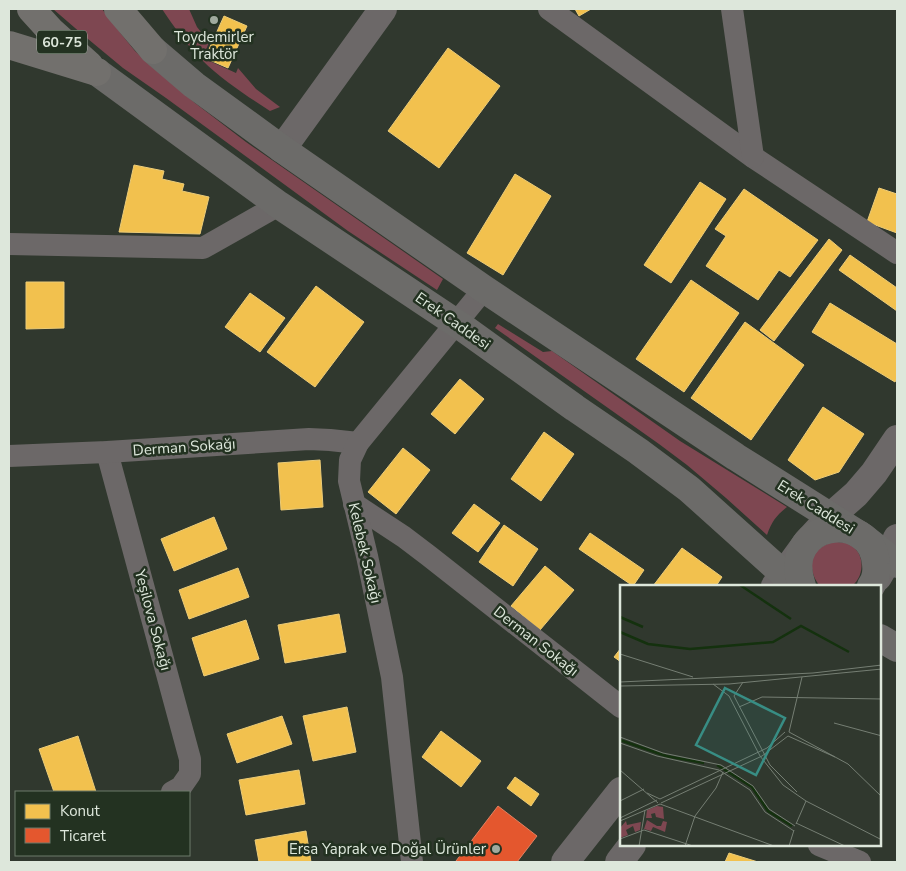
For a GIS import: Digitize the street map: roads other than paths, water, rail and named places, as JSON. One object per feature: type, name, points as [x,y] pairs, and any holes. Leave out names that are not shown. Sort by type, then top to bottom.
[{"type":"highway","name":"60-75","points":[[31,9],[66,46],[97,72]]},
{"type":"highway","points":[[118,9],[153,50]]},
{"type":"highway","points":[[143,9],[153,50]]},
{"type":"highway","points":[[9,46],[97,72]]},
{"type":"main road","name":"Erek Caddesi","points":[[153,50],[194,85],[282,149],[484,289],[736,457],[863,537],[871,547],[876,558],[873,585]]},
{"type":"main road","name":"Erek Caddesi","points":[[97,72],[279,205],[456,323],[638,451],[682,484],[746,540],[789,583]]},
{"type":"main road","name":"Erek Caddesi","points":[[807,542],[816,534],[828,529],[840,528],[852,531],[895,553]]},
{"type":"main road","points":[[881,639],[897,648]]},
{"type":"street","points":[[282,149],[382,9]]},
{"type":"street","points":[[549,9],[753,157],[897,252]]},
{"type":"street","points":[[732,9],[753,157]]},
{"type":"street","points":[[9,244],[204,248],[279,205]]},
{"type":"street","name":"Kelebek Sokağı","points":[[412,862],[392,677],[367,556],[349,481],[350,460],[358,443],[484,289]]},
{"type":"street","name":"Derman Sokağı","points":[[9,456],[107,452],[309,439],[358,443]]},
{"type":"street","points":[[789,583],[807,542],[830,516],[856,494],[874,473],[897,439]]},
{"type":"street","name":"Yeşilova Sokağı","points":[[107,452],[190,760],[190,774],[177,790]]},
{"type":"street","name":"Derman Sokağı","points":[[354,504],[416,547],[620,707]]},
{"type":"street","points":[[873,585],[895,553]]},
{"type":"street","points":[[564,862],[620,792]]},
{"type":"street","points":[[619,862],[631,846]]},
{"type":"street","points":[[821,846],[860,862]]},
{"type":"place","name":"Toydemirler Traktör","points":[[214,20]]},
{"type":"place","name":"Ersa Yaprak ve Doğal Ürünler","points":[[496,849]]}]
